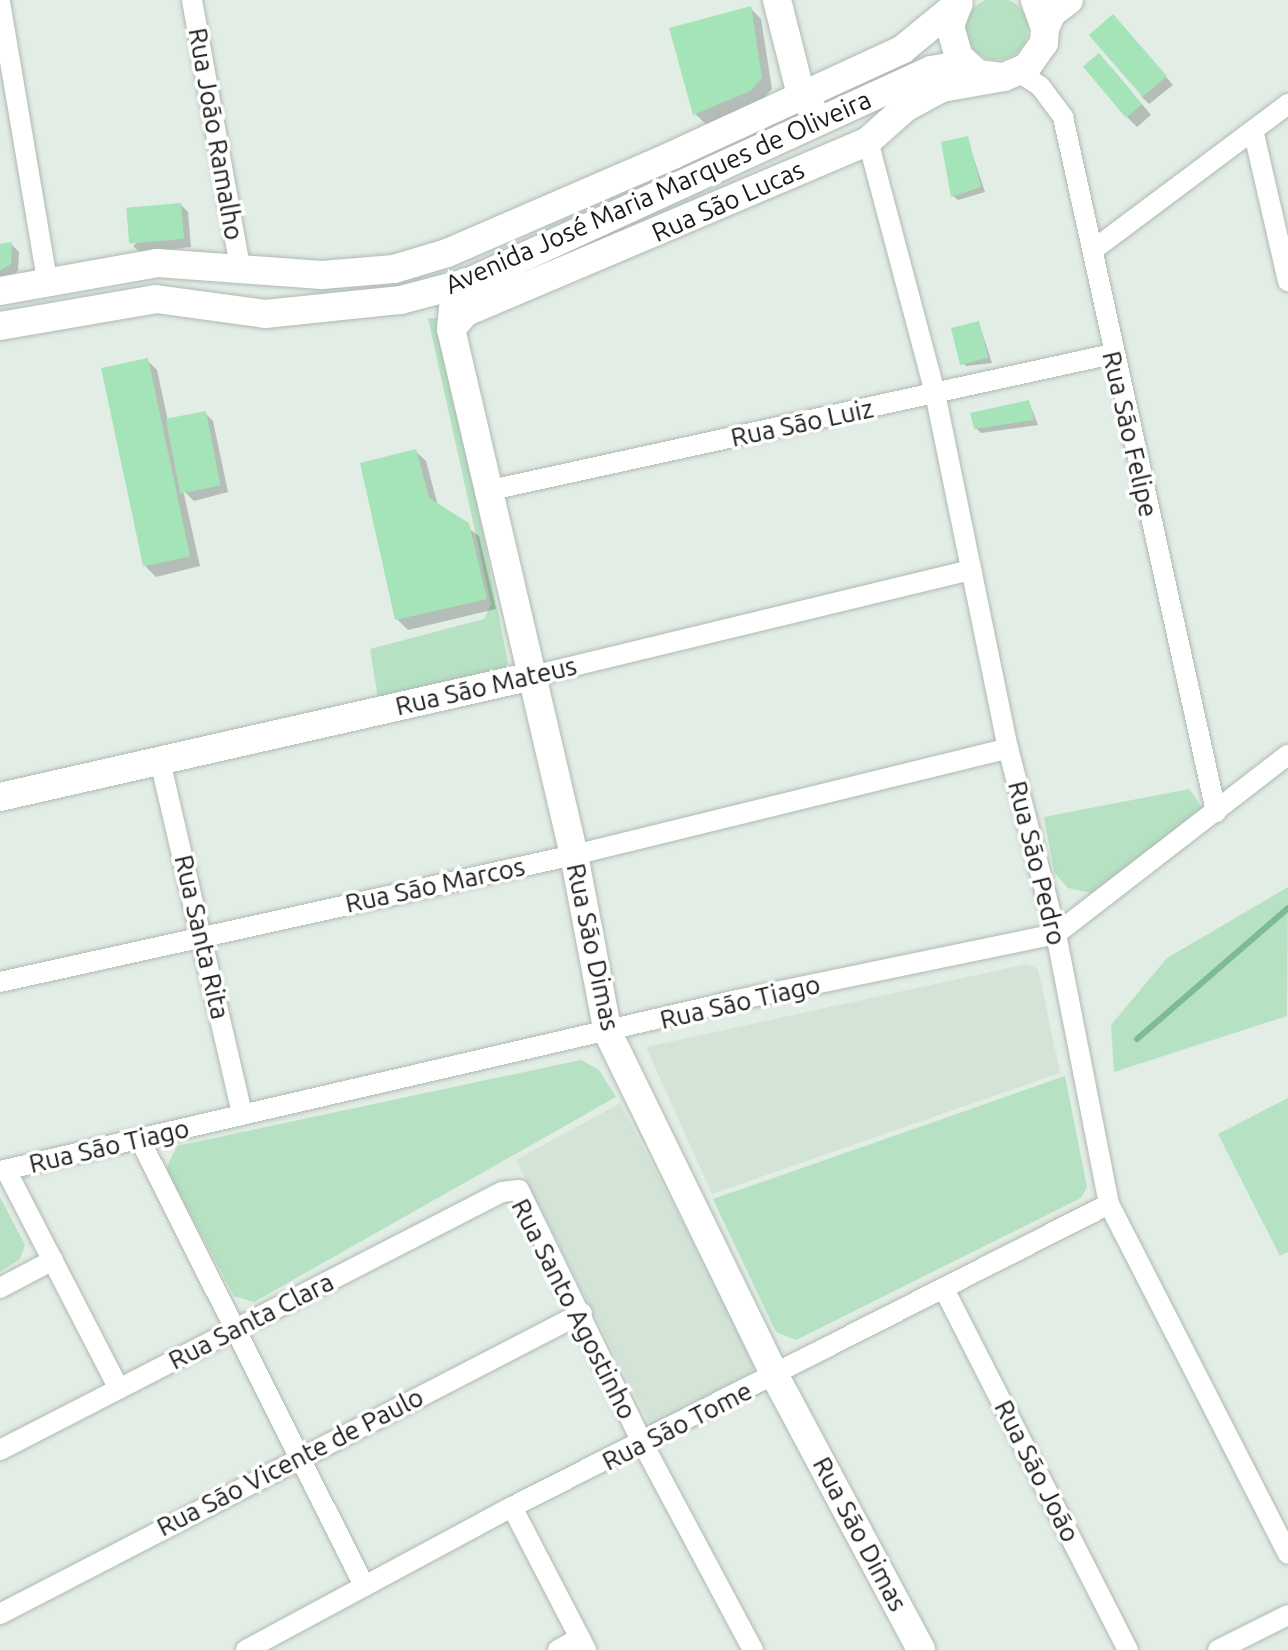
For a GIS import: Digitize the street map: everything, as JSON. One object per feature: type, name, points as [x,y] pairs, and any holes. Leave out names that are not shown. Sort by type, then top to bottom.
[{"type":"street","name":"Rua João Ramalho","points":[[192,0],[240,268]]},
{"type":"street","points":[[777,0],[801,95],[819,114],[839,113]]},
{"type":"street","points":[[1035,0],[1045,28]]},
{"type":"street","points":[[960,1],[950,26],[953,45],[1000,74],[1037,56],[1052,13],[1069,0]]},
{"type":"street","name":"Avenida José Maria Marques de Oliveira","points":[[0,291],[47,280],[119,272],[157,263],[361,275],[407,265],[673,155],[903,49],[960,1]]},
{"type":"street","points":[[0,2],[47,280]]},
{"type":"street","name":"Avenida José Maria Marques de Oliveira","points":[[0,326],[166,299],[265,314],[401,300],[466,282],[938,67],[1000,74]]},
{"type":"street","name":"Rua São Lucas","points":[[451,329],[466,312],[868,141],[924,97],[942,88],[1000,74]]},
{"type":"street","name":"Rua São Felipe","points":[[1000,74],[1040,86],[1063,117],[1093,250],[1112,354],[1216,812]]},
{"type":"street","points":[[1093,250],[1254,134],[1288,104]]},
{"type":"street","points":[[1254,134],[1288,281]]},
{"type":"street","name":"Rua São Pedro","points":[[868,141],[935,393],[1008,748],[1056,934],[1109,1204],[1288,1554]]},
{"type":"street","points":[[166,299],[226,297],[236,290],[240,268]]},
{"type":"street","points":[[62,314],[50,294],[119,272]]},
{"type":"street","points":[[451,329],[453,309],[466,282]]},
{"type":"street","points":[[401,300],[433,309],[451,329]]},
{"type":"street","name":"Rua São Dimas","points":[[451,329],[491,490],[528,677],[574,855],[608,1033],[775,1376],[921,1650]]},
{"type":"street","name":"Rua São Luiz","points":[[491,490],[1112,354]]},
{"type":"street","name":"Rua São Mateus","points":[[0,797],[528,677],[971,570]]},
{"type":"street","name":"Rua São Marcos","points":[[0,982],[574,855],[1008,748]]},
{"type":"street","name":"Rua São Tiago","points":[[3,1170],[1056,934],[1288,755]]},
{"type":"street","name":"Rua Santa Rita","points":[[160,761],[242,1114]]},
{"type":"street","points":[[140,1140],[302,1454],[364,1586]]},
{"type":"street","points":[[3,1170],[119,1389]]},
{"type":"street","name":"Rua Santo Agostinho","points":[[502,1192],[519,1190],[582,1313],[643,1444],[753,1650]]},
{"type":"street","name":"Rua Santa Clara","points":[[0,1450],[502,1192]]},
{"type":"street","name":"Rua São Tome","points":[[246,1650],[512,1507],[945,1291],[1109,1204]]},
{"type":"street","points":[[0,1288],[53,1260]]},
{"type":"street","name":"Rua São João","points":[[945,1291],[1128,1650]]},
{"type":"street","name":"Rua São Vicente de Paulo","points":[[0,1614],[302,1454],[582,1313]]},
{"type":"street","points":[[512,1507],[583,1644],[558,1650]]},
{"type":"street","points":[[1218,1650],[1288,1615]]},
{"type":"shaded area","points":[[1027,964],[1038,969],[1060,1073],[712,1194],[646,1047]]},
{"type":"shaded area","points":[[620,1103],[753,1357],[753,1371],[651,1426],[516,1160]]},
{"type":"green space","points":[[997,-2],[1019,7],[1028,29],[1019,51],[997,60],[975,51],[966,29],[975,7]]},
{"type":"green space","points":[[428,318],[441,318],[509,668],[378,698],[370,649],[484,619],[491,604]]},
{"type":"green space","points":[[1189,789],[1204,810],[1092,893],[1068,888],[1054,872],[1044,817]]},
{"type":"green space","points":[[1288,887],[1287,1016],[1114,1072],[1111,1025],[1167,958]]},
{"type":"green space","points":[[581,1060],[599,1070],[616,1097],[254,1302],[234,1296],[166,1169],[177,1146]]},
{"type":"green space","points":[[1065,1076],[1087,1187],[1081,1198],[796,1340],[776,1332],[713,1199]]},
{"type":"green space","points":[[1288,1098],[1288,1252],[1280,1256],[1218,1134]]},
{"type":"green space","points":[[0,1197],[25,1245],[20,1259],[0,1272]]},
{"type":"building","points":[[751,6],[762,78],[750,91],[693,115],[669,28]]},
{"type":"building","points":[[1113,14],[1167,76],[1143,97],[1089,35]]},
{"type":"building","points":[[1099,53],[1142,104],[1126,118],[1083,66]]},
{"type":"building","points":[[968,136],[981,187],[951,197],[941,142]]},
{"type":"building","points":[[181,203],[184,239],[129,244],[126,208]]},
{"type":"building","points":[[12,242],[11,264],[0,271],[0,244]]},
{"type":"building","points":[[979,321],[988,358],[960,365],[951,328]]},
{"type":"building","points":[[148,358],[190,557],[143,567],[101,368]]},
{"type":"building","points":[[1029,400],[1034,420],[974,429],[970,413]]},
{"type":"building","points":[[206,411],[221,486],[180,493],[166,419]]},
{"type":"building","points":[[416,449],[429,498],[469,523],[487,599],[395,620],[360,463]]},
{"type":"waterway","points":[[1137,1039],[1288,908]]}]
